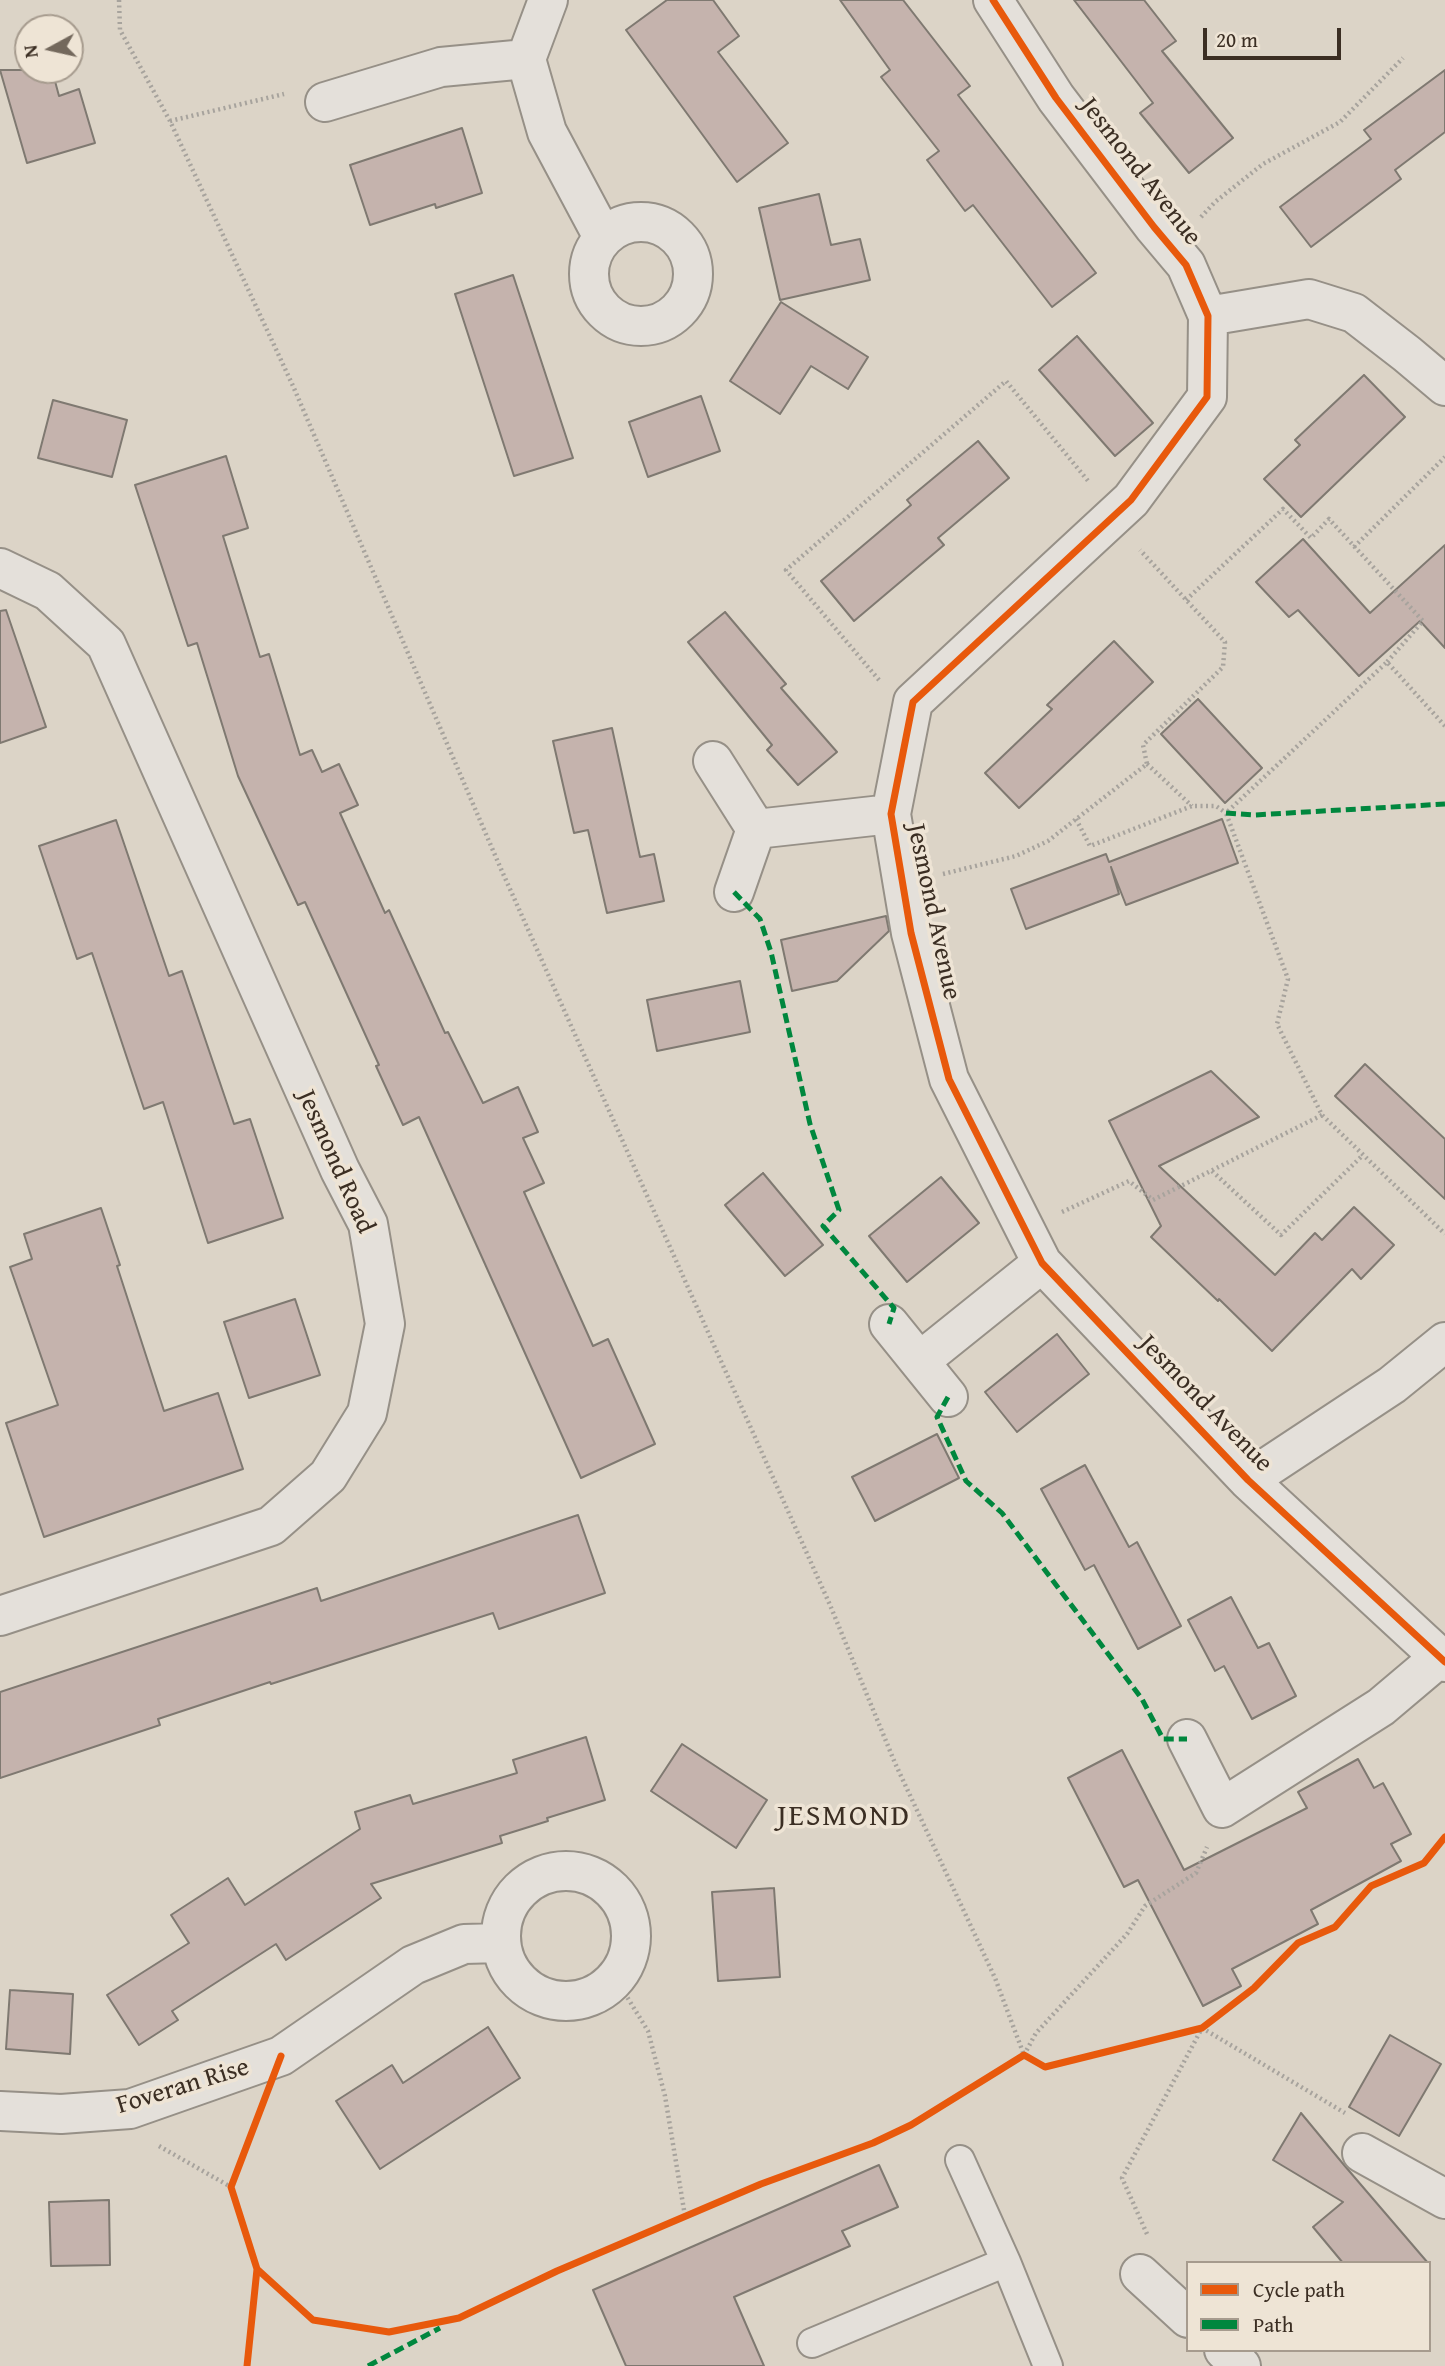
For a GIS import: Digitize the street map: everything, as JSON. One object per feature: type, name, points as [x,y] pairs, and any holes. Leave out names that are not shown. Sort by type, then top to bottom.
[{"type":"street","points":[[548,0],[526,59],[547,132],[603,237]]},
{"type":"street","name":"Jesmond Avenue","points":[[993,0],[1056,98],[1186,265],[1208,316],[1207,397],[1131,500],[913,702],[891,814],[911,933],[948,1079],[1042,1263],[1248,1480],[1442,1660],[1381,1707],[1222,1808]]},
{"type":"street","points":[[325,102],[441,67],[526,59]]},
{"type":"street","points":[[1208,316],[1309,299],[1354,313],[1445,386]]},
{"type":"street","name":"Jesmond Road","points":[[0,568],[48,591],[106,644],[340,1170],[368,1224],[385,1324],[367,1413],[328,1476],[271,1527],[0,1616]]},
{"type":"street","points":[[713,761],[757,829],[734,892]]},
{"type":"street","name":"Jesmond Avenue","points":[[757,829],[891,814]]},
{"type":"street","points":[[920,1362],[1042,1263]]},
{"type":"street","points":[[889,1324],[947,1397]]},
{"type":"street","points":[[1248,1480],[1392,1385],[1445,1342]]},
{"type":"street","points":[[1187,1739],[1222,1808]]},
{"type":"street","points":[[565,1870],[586,1873],[605,1883],[620,1899],[629,1918],[632,1940],[627,1961],[616,1979],[596,1995],[571,2002],[546,1999],[524,1987],[509,1967],[500,1943],[502,1922],[510,1902],[525,1885],[543,1874],[565,1870]]},
{"type":"street","name":"Foveran Rise","points":[[0,2111],[61,2114],[130,2109],[281,2056],[413,1965],[464,1944],[500,1943]]},
{"type":"street","points":[[1362,2152],[1445,2199]]},
{"type":"street","points":[[1140,2274],[1186,2316]]},
{"type":"lane","points":[[960,2160],[1006,2262],[1048,2366]]},
{"type":"lane","points":[[813,2343],[1006,2262]]},
{"type":"path","points":[[119,0],[120,30],[170,121],[293,386],[495,856],[830,1605],[895,1763],[995,1978],[1024,2055],[1036,2033],[1127,1934],[1145,1906],[1196,1873],[1222,1808]]},
{"type":"path","points":[[1172,248],[1215,202],[1263,164],[1340,122],[1403,58]]},
{"type":"path","points":[[170,121],[286,94],[325,102]]},
{"type":"path","points":[[910,717],[786,569],[1006,381],[1114,517],[1225,642],[1223,667],[1143,745],[1147,764],[1192,806]]},
{"type":"path","points":[[1354,547],[1445,457]]},
{"type":"path","points":[[1185,600],[1283,509],[1311,538],[1329,519],[1423,621],[1387,662],[1226,813]]},
{"type":"path","points":[[1387,662],[1445,726]]},
{"type":"path","points":[[902,884],[1016,856],[1048,841],[1147,764]]},
{"type":"path","points":[[1076,819],[1090,846],[1192,806],[1216,806],[1226,813],[1287,979],[1277,1024],[1322,1115],[1445,1234]]},
{"type":"path","points":[[1025,1230],[1129,1181],[1153,1199],[1322,1115]]},
{"type":"path","points":[[1212,1171],[1281,1235],[1363,1155]]},
{"type":"path","points":[[616,1979],[648,2031],[665,2096],[685,2216]]},
{"type":"path","points":[[1140,2274],[1150,2241],[1122,2178],[1202,2028],[1355,2119],[1362,2152]]},
{"type":"path","points":[[130,2109],[138,2134],[231,2187]]},
{"type":"building","points":[[667,0],[713,0],[739,36],[718,52],[788,143],[737,182],[626,30]]},
{"type":"building","points":[[840,0],[903,0],[970,86],[958,95],[1096,273],[1052,307],[973,205],[965,211],[927,160],[939,151],[881,77],[890,70]]},
{"type":"building","points":[[1074,0],[1144,0],[1176,41],[1162,51],[1233,138],[1189,173],[1140,113],[1153,103]]},
{"type":"building","points":[[0,70],[14,70],[14,84],[56,84],[59,96],[79,89],[95,143],[27,163]]},
{"type":"building","points":[[1445,70],[1445,132],[1395,170],[1401,179],[1311,247],[1280,207],[1371,139],[1364,130]]},
{"type":"building","points":[[462,128],[482,193],[436,208],[435,204],[370,225],[350,165]]},
{"type":"building","points":[[819,194],[831,245],[860,239],[870,280],[780,300],[759,208]]},
{"type":"building","points":[[513,275],[573,458],[514,476],[455,294]]},
{"type":"building","points":[[781,302],[868,357],[848,389],[811,366],[780,414],[730,381]]},
{"type":"building","points":[[1077,336],[1153,423],[1115,456],[1039,370]]},
{"type":"building","points":[[1364,375],[1405,417],[1301,517],[1264,479],[1300,445],[1295,440]]},
{"type":"building","points":[[701,396],[720,451],[648,477],[629,422]]},
{"type":"building","points":[[53,400],[127,420],[112,477],[38,458]]},
{"type":"building","points":[[978,441],[1009,478],[938,538],[944,545],[854,621],[821,581],[911,505],[907,500]]},
{"type":"building","points":[[226,456],[248,528],[223,536],[260,657],[269,654],[300,755],[312,750],[322,772],[339,764],[358,805],[340,813],[385,913],[389,910],[445,1033],[448,1032],[483,1103],[518,1087],[538,1132],[523,1138],[544,1183],[524,1192],[593,1346],[608,1339],[655,1444],[581,1478],[419,1117],[403,1125],[376,1066],[379,1065],[305,902],[298,905],[238,776],[197,643],[188,646],[135,485]]},
{"type":"building","points":[[1303,539],[1370,613],[1445,545],[1445,648],[1420,621],[1359,676],[1298,610],[1289,617],[1256,582]]},
{"type":"building","points":[[6,610],[46,727],[0,743],[0,611]]},
{"type":"building","points":[[725,612],[786,684],[781,688],[837,752],[798,785],[767,750],[772,745],[688,642]]},
{"type":"building","points":[[1114,641],[1153,682],[1019,808],[985,773],[1052,709],[1047,705]]},
{"type":"building","points":[[1198,699],[1262,768],[1225,803],[1161,734]]},
{"type":"building","points":[[612,728],[640,857],[654,854],[664,901],[607,913],[588,830],[574,833],[553,741]]},
{"type":"building","points":[[1222,819],[1238,863],[1126,905],[1111,867],[1119,894],[1026,929],[1011,889],[1106,854],[1109,862]]},
{"type":"building","points":[[116,820],[169,976],[182,971],[234,1124],[250,1119],[283,1218],[208,1243],[163,1102],[144,1109],[92,953],[77,959],[39,846]]},
{"type":"building","points":[[886,916],[889,931],[837,981],[792,991],[781,940]]},
{"type":"building","points":[[740,981],[750,1032],[657,1051],[647,1000]]},
{"type":"building","points":[[1365,1064],[1445,1139],[1445,1199],[1335,1096]]},
{"type":"building","points":[[1211,1071],[1259,1117],[1159,1166],[1275,1275],[1315,1233],[1322,1240],[1354,1207],[1394,1245],[1361,1279],[1352,1269],[1272,1351],[1151,1237],[1161,1226],[1109,1121]]},
{"type":"building","points":[[763,1173],[823,1245],[785,1276],[725,1205]]},
{"type":"building","points":[[941,1177],[979,1223],[907,1282],[869,1236]]},
{"type":"building","points":[[101,1208],[164,1411],[218,1393],[243,1469],[44,1537],[6,1423],[58,1405],[10,1267],[32,1259],[24,1234]]},
{"type":"building","points":[[295,1299],[320,1375],[249,1398],[224,1322]]},
{"type":"building","points":[[1057,1334],[1089,1374],[1017,1432],[985,1392]]},
{"type":"building","points":[[937,1434],[959,1478],[875,1521],[852,1477]]},
{"type":"building","points":[[1085,1465],[1129,1547],[1137,1542],[1181,1626],[1138,1649],[1094,1565],[1085,1570],[1041,1489]]},
{"type":"building","points":[[578,1515],[605,1593],[499,1629],[493,1613],[158,1719],[160,1725],[0,1778],[0,1692],[317,1588],[321,1601]]},
{"type":"building","points":[[1231,1597],[1258,1648],[1269,1643],[1296,1696],[1252,1719],[1224,1666],[1215,1671],[1188,1620]]},
{"type":"building","points":[[586,1737],[605,1800],[500,1836],[502,1843],[371,1884],[381,1898],[286,1960],[276,1944],[172,2011],[178,2020],[139,2045],[107,1995],[189,1943],[171,1915],[228,1878],[245,1905],[360,1829],[355,1812],[410,1795],[413,1804],[517,1773],[513,1760]]},
{"type":"building","points":[[682,1744],[767,1800],[736,1848],[651,1791]]},
{"type":"building","points":[[1122,1750],[1184,1870],[1307,1808],[1298,1792],[1358,1759],[1374,1788],[1383,1783],[1411,1834],[1391,1844],[1401,1861],[1311,1910],[1318,1924],[1232,1969],[1241,1986],[1203,2006],[1138,1880],[1124,1887],[1068,1778]]},
{"type":"building","points":[[774,1888],[780,1977],[718,1981],[712,1892]]},
{"type":"building","points":[[10,1990],[73,1994],[70,2054],[6,2049]]},
{"type":"building","points":[[488,2027],[520,2078],[380,2169],[336,2101],[392,2065],[403,2083]]},
{"type":"building","points":[[1390,2035],[1441,2064],[1399,2136],[1349,2107]]},
{"type":"building","points":[[1301,2113],[1426,2261],[1341,2261],[1313,2227],[1343,2202],[1273,2160]]},
{"type":"building","points":[[879,2165],[898,2207],[842,2231],[850,2246],[734,2297],[764,2366],[626,2366],[593,2290]]},
{"type":"building","points":[[109,2200],[110,2265],[51,2266],[49,2202]]},
{"type":"marked path","points":[[1226,813],[1254,815],[1445,804]]},
{"type":"marked path","points":[[734,892],[760,919],[771,952],[810,1124],[839,1210],[823,1226],[894,1308],[889,1324]]},
{"type":"marked path","points":[[948,1397],[937,1417],[966,1481],[1002,1513],[1142,1699],[1163,1739],[1187,1739]]},
{"type":"marked path","points":[[368,2366],[440,2328]]},
{"type":"cycle path","points":[[993,0],[1056,98],[1186,265],[1208,316],[1207,397],[1131,500],[913,702],[891,814],[911,933],[949,1079],[1042,1263],[1248,1480],[1445,1662]]},
{"type":"cycle path","points":[[281,2056],[231,2187],[257,2269],[313,2320],[389,2332],[459,2318],[557,2271],[761,2184],[873,2143],[911,2125],[1024,2055],[1045,2067],[1202,2028],[1254,1988],[1298,1943],[1335,1927],[1371,1886],[1424,1863],[1445,1837]]},
{"type":"cycle path","points":[[247,2366],[257,2269]]},
{"type":"district","name":"JESMOND","points":[[844,1817]]}]
